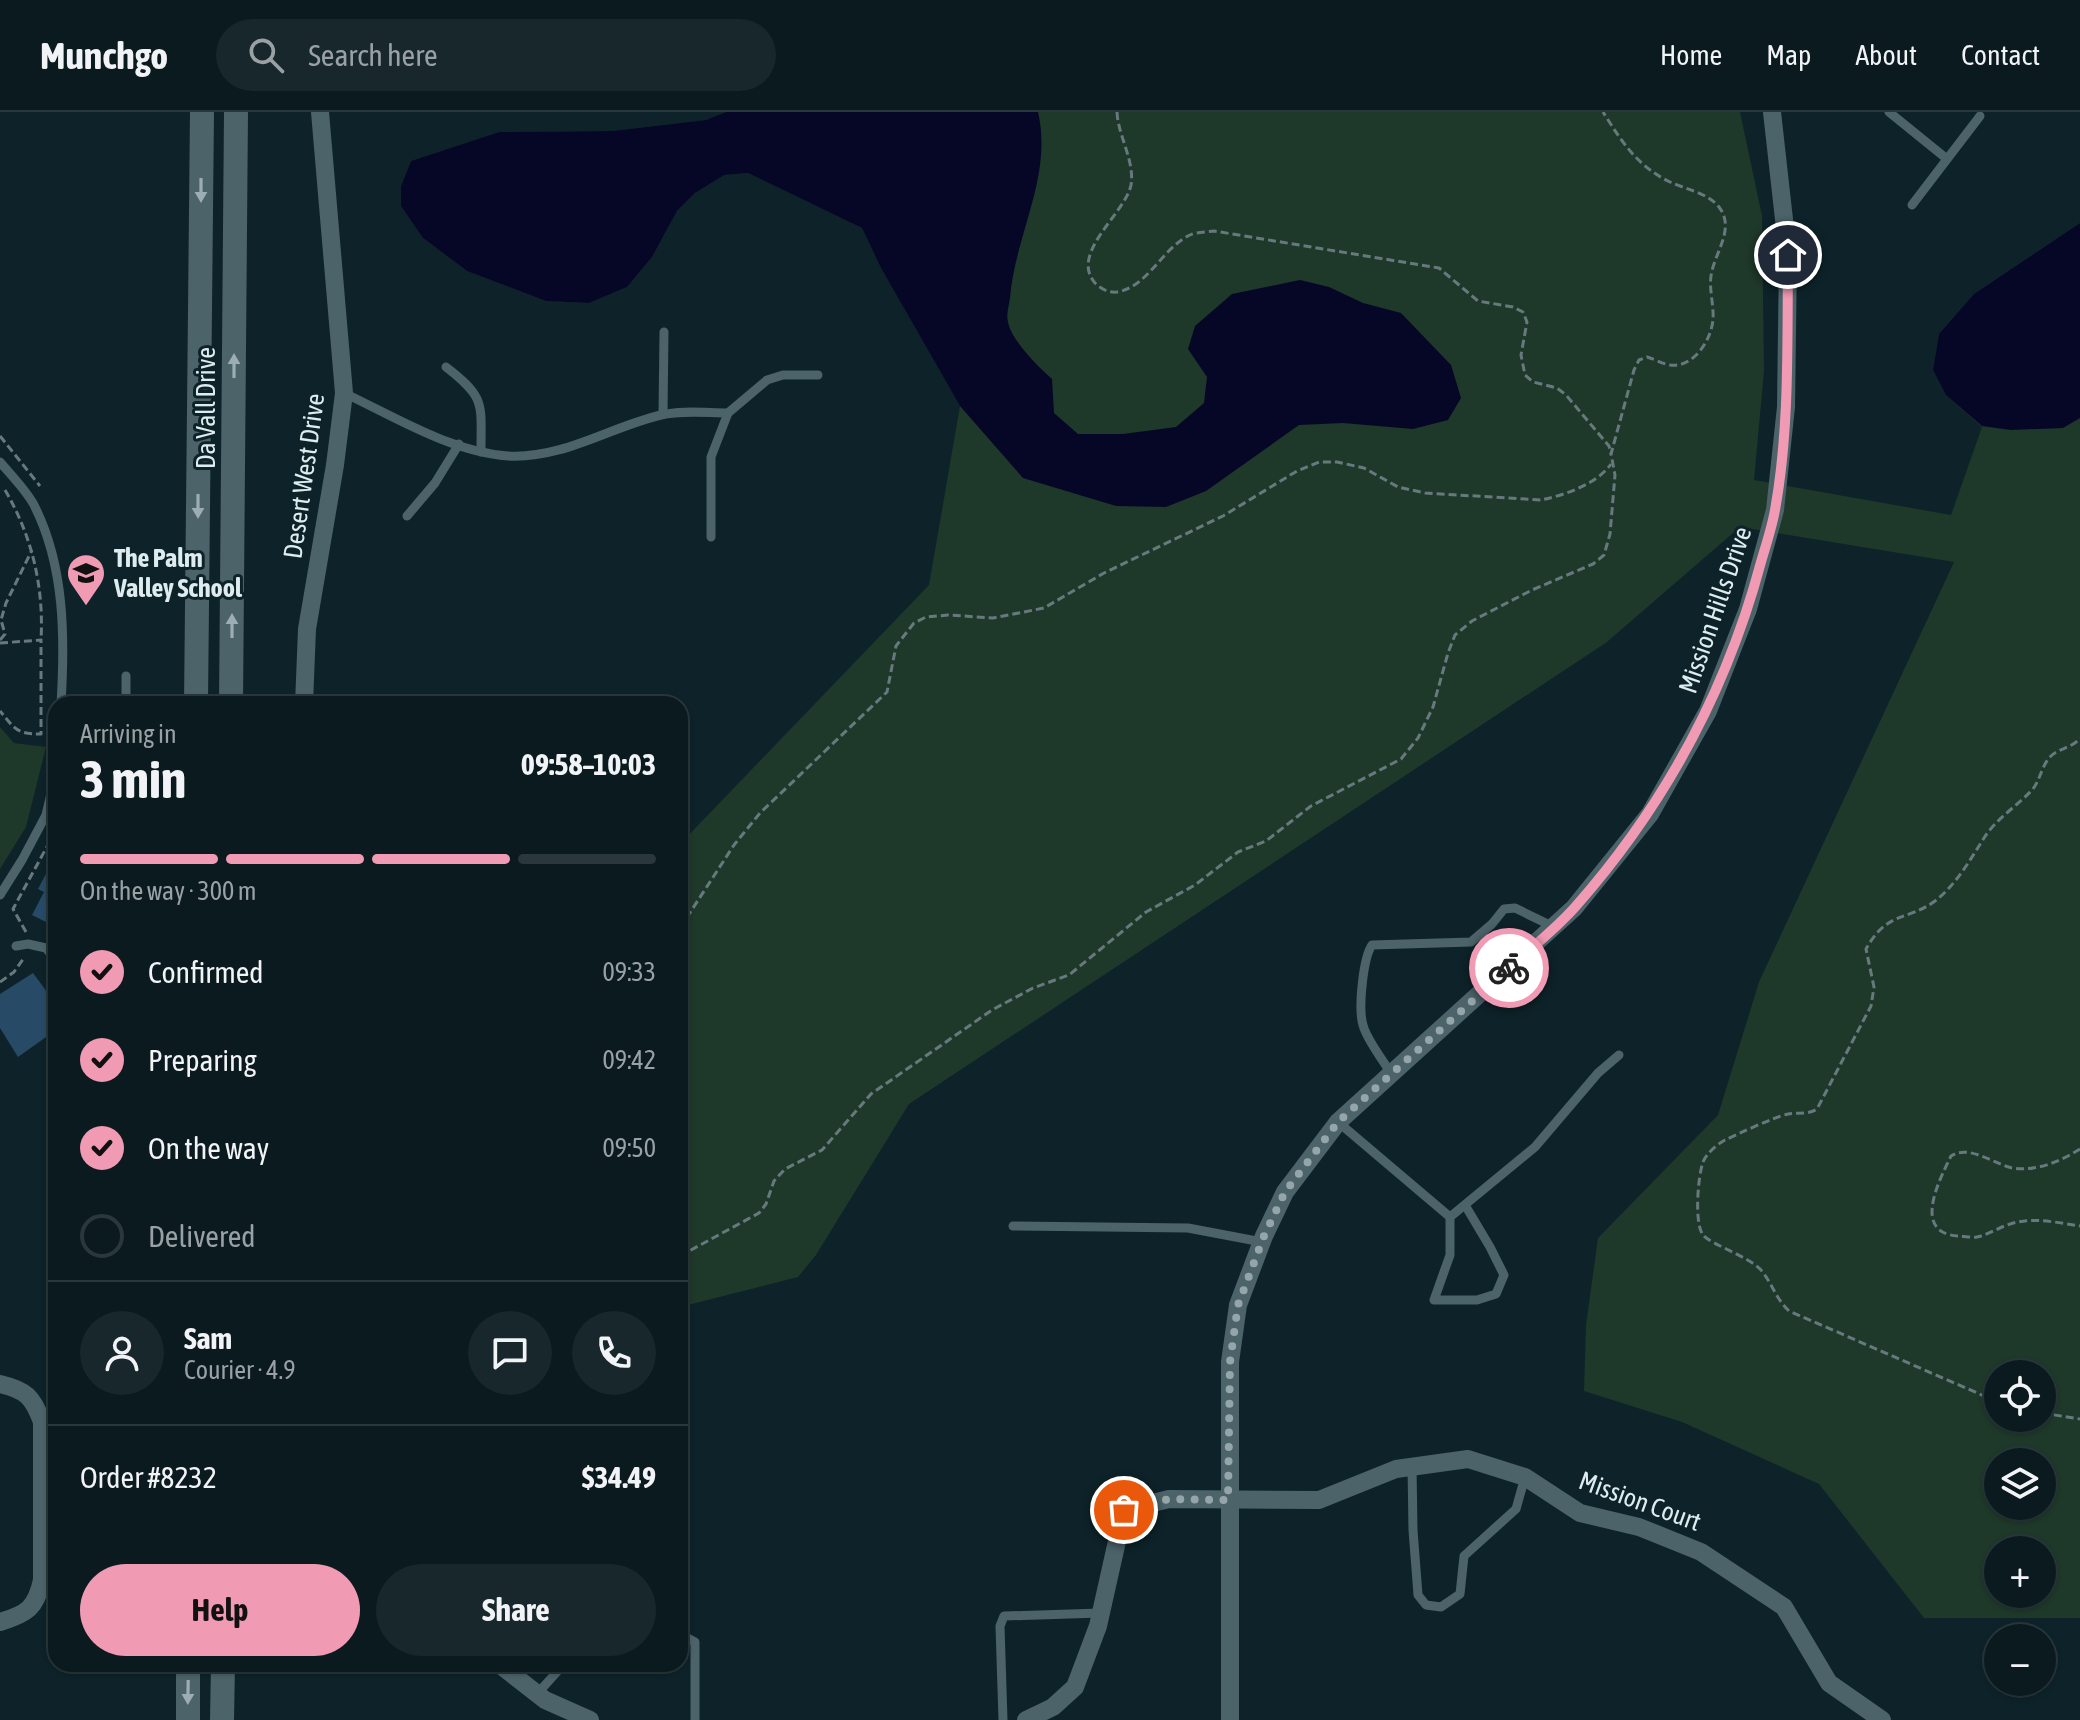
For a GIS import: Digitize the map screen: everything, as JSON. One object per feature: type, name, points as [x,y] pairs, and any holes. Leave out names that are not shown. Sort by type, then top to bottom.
[{"type":"main road","name":"Da Vall Drive","points":[[196,696],[202,112]]},
{"type":"main road","name":"Da Vall Drive","points":[[231,696],[236,112]]},
{"type":"main road","points":[[188,1672],[188,1720]]},
{"type":"main road","points":[[222,1720],[223,1672]]},
{"type":"street","name":"Desert West Drive","points":[[304,696],[307,629],[344,393],[320,112]]},
{"type":"street","name":"Mission Hills Drive","points":[[1230,1720],[1230,1362],[1238,1305],[1285,1192],[1338,1122],[1574,908],[1650,814],[1708,711],[1748,609],[1775,510],[1786,407],[1788,255],[1772,112]]},
{"type":"street","points":[[0,1384],[19,1389],[35,1402],[42,1422],[42,1580],[38,1599],[22,1616],[0,1622]]},
{"type":"street","name":"Mission Court","points":[[1228,1500],[1319,1500],[1396,1469],[1468,1459],[1525,1477],[1580,1513],[1639,1527],[1701,1552],[1784,1607],[1829,1683],[1882,1720]]},
{"type":"street","points":[[1026,1720],[1053,1707],[1075,1687],[1101,1613],[1124,1510],[1169,1499],[1228,1500]]},
{"type":"street","points":[[509,1672],[545,1700],[590,1720]]},
{"type":"lane","points":[[1889,112],[1947,159]]},
{"type":"lane","points":[[1912,205],[1980,116]]},
{"type":"lane","points":[[663,414],[664,332]]},
{"type":"lane","points":[[446,367],[471,386],[477,395],[481,407],[481,452]]},
{"type":"lane","points":[[711,537],[711,457],[728,413],[767,380],[783,375],[818,375]]},
{"type":"lane","points":[[344,393],[459,444],[481,452],[511,456],[560,451],[663,414],[728,413]]},
{"type":"lane","points":[[407,516],[435,483],[459,444]]},
{"type":"lane","points":[[0,462],[34,504],[57,577],[64,654],[61,696]]},
{"type":"lane","points":[[126,676],[126,696]]},
{"type":"lane","points":[[0,895],[22,860],[48,806]]},
{"type":"lane","points":[[1391,1074],[1363,1025],[1363,973],[1367,952],[1372,945],[1471,942],[1504,909],[1515,908],[1554,927]]},
{"type":"lane","points":[[16,946],[28,944],[48,951]]},
{"type":"lane","points":[[1450,1217],[1535,1147],[1598,1073],[1619,1055]]},
{"type":"lane","points":[[1338,1122],[1450,1217],[1450,1255],[1434,1300],[1477,1300],[1496,1294],[1504,1275],[1465,1205]]},
{"type":"lane","points":[[1013,1226],[1188,1228],[1262,1242]]},
{"type":"lane","points":[[1412,1466],[1418,1595],[1426,1605],[1441,1607],[1460,1594],[1464,1556],[1516,1509],[1525,1477]]},
{"type":"lane","points":[[1003,1720],[1000,1626],[1004,1616],[1101,1613]]},
{"type":"lane","points":[[688,1638],[695,1642],[695,1720]]},
{"type":"lane","points":[[537,1694],[557,1672]]},
{"type":"path","points":[[688,1252],[759,1213],[766,1204],[774,1181],[785,1169],[822,1150],[871,1094],[992,1010],[1033,988],[1069,975],[1146,912],[1195,885],[1238,852],[1266,841],[1311,806],[1401,759],[1418,738],[1433,707],[1455,635],[1472,621],[1532,590],[1593,564],[1604,555],[1610,534],[1615,475],[1609,446],[1566,395],[1557,388],[1533,382],[1525,375],[1521,355],[1527,322],[1523,312],[1513,307],[1478,301],[1439,268],[1214,231],[1191,234],[1126,290],[1112,293],[1099,287],[1091,278],[1088,263],[1091,250],[1128,195],[1131,183],[1117,112]]},
{"type":"path","points":[[1603,112],[1639,164],[1671,183],[1717,203],[1725,216],[1725,235],[1710,278],[1713,321],[1705,342],[1696,356],[1683,364],[1670,365],[1647,357],[1639,360],[1627,391],[1611,454]]},
{"type":"path","points":[[688,916],[734,845],[760,813],[887,692],[896,646],[914,623],[926,617],[993,618],[1044,608],[1104,573],[1223,516],[1297,471],[1319,462],[1364,468],[1398,487],[1425,493],[1541,500],[1557,497],[1589,482],[1604,474],[1611,464]]},
{"type":"path","points":[[0,484],[15,508],[32,550],[41,594],[41,734],[24,734],[16,730],[0,711]]},
{"type":"path","points":[[0,641],[5,634],[1,620],[6,603],[32,550]]},
{"type":"path","points":[[0,641],[41,640]]},
{"type":"path","points":[[1984,1396],[1789,1311],[1779,1302],[1761,1270],[1733,1251],[1705,1238],[1698,1213],[1699,1182],[1704,1160],[1715,1146],[1785,1114],[1810,1113],[1817,1109],[1871,1006],[1874,987],[1866,949],[1874,935],[1893,918],[1934,901],[1976,856],[1985,837],[1998,822],[2034,787],[2050,758],[2080,738]]},
{"type":"path","points":[[0,982],[23,963],[29,938],[13,909],[48,845]]},
{"type":"path","points":[[2080,1149],[2063,1160],[2021,1169],[1979,1156],[1955,1153],[1933,1195],[1931,1211],[1939,1230],[1950,1236],[1977,1237],[2018,1222],[2080,1226]]},
{"type":"path","points":[[2056,1415],[2080,1419]]},
{"type":"green space","points":[[726,112],[1740,112],[1762,216],[1764,371],[1754,480],[1951,515],[1982,427],[1946,395],[1933,370],[1939,334],[1974,294],[2080,223],[2080,1618],[1924,1618],[1819,1484],[1682,1422],[1584,1391],[1586,1325],[1598,1238],[1718,1115],[1759,982],[1954,562],[1740,527],[1607,642],[909,1104],[816,1255],[798,1277],[688,1305],[688,836],[929,585],[960,406],[881,268],[862,228],[748,173],[723,175],[695,193],[677,211],[652,257],[627,287],[589,303],[546,301],[467,271],[423,238],[401,206],[401,186],[411,161],[499,132],[612,131],[706,120]]},
{"type":"green space","points":[[0,727],[14,743],[46,747],[26,827],[0,869]]},
{"type":"water","points":[[726,112],[1038,112],[1041,159],[1013,275],[1007,319],[1020,345],[1052,379],[1054,413],[1078,434],[1123,434],[1176,427],[1204,403],[1207,377],[1188,349],[1195,326],[1232,294],[1300,280],[1401,313],[1451,365],[1461,398],[1448,420],[1413,429],[1343,423],[1299,425],[1206,491],[1166,507],[1116,506],[1023,478],[960,406],[881,268],[862,228],[748,173],[724,175],[695,193],[677,211],[652,257],[627,287],[589,303],[546,301],[467,271],[423,238],[401,206],[401,186],[411,161],[499,132],[612,131],[706,120]]},
{"type":"water","points":[[2080,223],[2080,418],[2063,428],[2011,430],[1982,426],[1946,395],[1933,370],[1939,334],[1974,294]]},
{"type":"building","points":[[48,870],[48,923],[32,915],[44,892],[38,889]]},
{"type":"building","points":[[33,973],[48,993],[48,1036],[18,1057],[0,1028],[0,994]]},
{"type":"way so far","points":[[1124,1510],[1169,1499],[1228,1500],[1230,1362],[1238,1305],[1264,1236],[1285,1192],[1338,1122],[1509,968]]},
{"type":"place","name":"The Palm Valley School","points":[[86,607]]},
{"type":"route","points":[[1509,968],[1574,908],[1650,814],[1708,711],[1718,686],[1748,609],[1775,510],[1786,407],[1788,255]]}]
